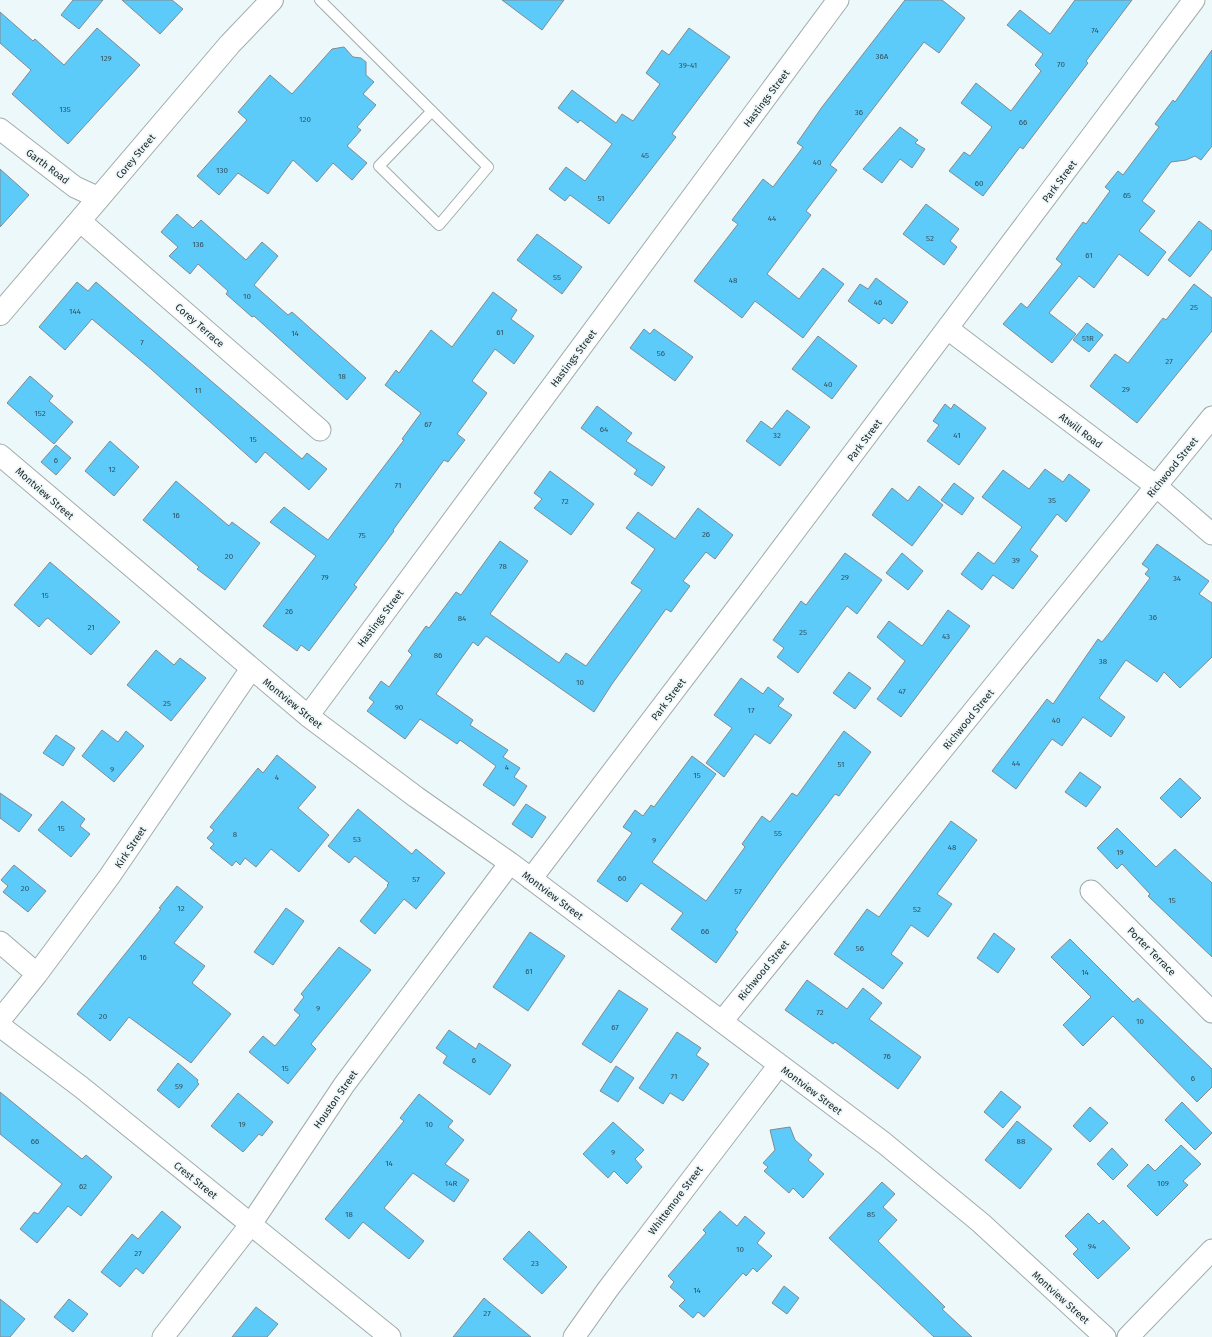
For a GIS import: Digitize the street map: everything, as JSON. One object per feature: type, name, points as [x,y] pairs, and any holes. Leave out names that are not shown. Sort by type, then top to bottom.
[{"type":"street","name":"Corey Street","points":[[0,314],[230,44],[272,0]]},
{"type":"street","name":"Hastings Street","points":[[308,716],[838,0]]},
{"type":"street","name":"Park Street","points":[[531,879],[948,329],[1194,0]]},
{"type":"street","name":"Garth Road","points":[[0,129],[75,187],[99,198]]},
{"type":"street","name":"Corey Terrace","points":[[80,221],[320,430]]},
{"type":"street","name":"Atwill Road","points":[[948,329],[1156,486],[1212,534]]},
{"type":"street","name":"Richwood Street","points":[[722,1020],[1212,417]]},
{"type":"street","name":"Montview Street","points":[[0,455],[308,716],[416,797],[510,862],[884,1143],[981,1223],[1105,1337]]},
{"type":"street","name":"Kirk Street","points":[[0,1020],[37,974],[109,877],[251,669]]},
{"type":"street","name":"Houston Street","points":[[163,1337],[250,1224],[344,1085],[510,862]]},
{"type":"street","name":"Porter Terrace","points":[[1091,891],[1212,1012]]},
{"type":"street","points":[[0,942],[37,974]]},
{"type":"street","name":"Crest Street","points":[[0,1026],[81,1087],[390,1337]]},
{"type":"street","name":"Whittemore Street","points":[[574,1337],[608,1289],[779,1065]]},
{"type":"street","points":[[1128,1337],[1212,1250]]},
{"type":"lane","points":[[320,0],[488,166],[439,225],[379,166],[432,111]]},
{"type":"building","points":[[73,0],[103,0],[79,29],[61,15]]},
{"type":"building","points":[[122,0],[172,0],[183,9],[160,34]]},
{"type":"building","points":[[502,0],[564,0],[542,30]]},
{"type":"building","points":[[905,0],[942,0],[965,18],[939,53],[924,42],[830,165],[837,170],[806,211],[811,215],[767,274],[799,299],[823,268],[844,284],[803,338],[755,301],[742,318],[694,281],[738,224],[732,220],[763,179],[773,187],[803,147],[797,143],[822,107]]},
{"type":"building","points":[[1075,0],[1132,0],[1086,61],[1088,63],[1023,149],[1020,147],[983,196],[949,171],[964,152],[970,156],[992,127],[961,103],[976,83],[1011,111],[1041,71],[1035,65],[1043,54],[1007,25],[1020,10],[1050,34]]},
{"type":"building","points":[[0,12],[33,41],[35,39],[64,65],[97,28],[140,65],[68,144],[12,94],[31,70],[0,43]]},
{"type":"building","points":[[689,28],[730,57],[672,134],[676,137],[609,224],[570,195],[565,201],[549,189],[566,167],[585,181],[612,144],[580,120],[578,123],[558,108],[572,90],[616,123],[622,114],[633,121],[660,84],[646,73],[662,50],[669,55]]},
{"type":"building","points":[[344,47],[353,57],[361,58],[366,62],[366,75],[374,82],[363,94],[376,105],[357,127],[361,130],[347,146],[367,163],[352,180],[333,163],[317,182],[293,160],[268,194],[238,173],[219,195],[197,176],[247,120],[238,112],[270,75],[292,94],[332,49]]},
{"type":"building","points":[[1212,50],[1212,146],[1201,160],[1195,156],[1186,160],[1171,162],[1142,201],[1155,211],[1139,231],[1166,252],[1148,276],[1119,254],[1094,288],[1079,276],[1049,313],[1076,334],[1052,363],[1003,324],[1021,303],[1027,308],[1062,264],[1056,259],[1083,222],[1086,224],[1110,191],[1105,187],[1118,171],[1123,175],[1159,127],[1155,124],[1173,100],[1175,102]]},
{"type":"building","points":[[900,127],[918,140],[915,143],[925,149],[912,168],[900,159],[882,183],[863,169]]},
{"type":"building","points":[[0,169],[29,195],[0,227]]},
{"type":"building","points":[[926,204],[959,229],[950,241],[957,247],[944,265],[903,234]]},
{"type":"building","points":[[177,214],[193,228],[201,220],[246,260],[262,242],[278,256],[254,285],[288,315],[292,312],[366,378],[347,400],[254,316],[252,317],[226,294],[228,291],[198,264],[190,274],[169,256],[178,247],[161,232]]},
{"type":"building","points":[[1199,221],[1212,231],[1212,249],[1190,277],[1168,260]]},
{"type":"building","points":[[537,234],[582,267],[562,294],[517,260]]},
{"type":"building","points":[[876,278],[908,302],[892,324],[884,318],[879,324],[848,301],[860,284],[868,289]]},
{"type":"building","points":[[77,282],[88,291],[96,282],[302,459],[307,453],[327,469],[309,490],[265,452],[256,463],[151,369],[92,319],[65,350],[39,327]]},
{"type":"building","points":[[1194,284],[1212,298],[1212,331],[1137,423],[1090,386],[1115,354],[1128,363],[1163,318],[1166,320]]},
{"type":"building","points":[[493,292],[517,310],[511,319],[534,336],[514,364],[495,349],[472,381],[487,393],[457,434],[465,440],[448,462],[444,460],[354,585],[357,587],[309,651],[301,645],[297,651],[263,626],[316,556],[270,522],[284,507],[328,540],[404,440],[402,439],[421,413],[385,385],[396,370],[399,373],[431,330],[452,347]]},
{"type":"building","points":[[1087,323],[1103,335],[1089,352],[1073,340]]},
{"type":"building","points":[[644,329],[650,334],[654,329],[693,357],[675,381],[630,348]]},
{"type":"building","points":[[818,336],[857,366],[832,399],[792,369]]},
{"type":"building","points":[[30,376],[53,396],[49,401],[73,422],[54,444],[7,403]]},
{"type":"building","points":[[945,404],[951,409],[954,404],[986,428],[959,465],[927,441],[939,425],[933,421]]},
{"type":"building","points":[[597,406],[632,433],[626,441],[665,467],[652,486],[634,474],[637,470],[581,428]]},
{"type":"building","points":[[787,410],[810,427],[780,466],[746,441],[761,421],[772,429]]},
{"type":"building","points":[[110,441],[139,467],[114,496],[85,471]]},
{"type":"building","points":[[56,445],[71,458],[56,475],[41,462]]},
{"type":"building","points":[[1045,469],[1063,482],[1069,474],[1090,490],[1066,522],[1057,514],[1030,550],[1038,556],[1013,589],[993,575],[982,590],[961,574],[978,552],[994,564],[1022,527],[982,497],[1003,470],[1029,489]]},
{"type":"building","points":[[550,471],[594,504],[571,535],[534,508],[542,499],[534,493]]},
{"type":"building","points":[[176,481],[229,526],[232,522],[260,543],[225,590],[197,569],[199,567],[143,520]]},
{"type":"building","points":[[954,483],[974,498],[962,515],[941,500]]},
{"type":"building","points":[[919,486],[943,505],[912,546],[872,515],[892,488],[908,501]]},
{"type":"building","points":[[698,508],[733,535],[715,559],[706,552],[683,581],[690,586],[671,612],[666,609],[612,684],[594,712],[486,636],[478,646],[473,642],[436,694],[473,720],[470,725],[508,750],[503,757],[520,768],[514,777],[527,786],[514,806],[483,785],[496,766],[460,740],[457,744],[420,719],[405,739],[367,711],[374,702],[369,698],[381,681],[389,687],[412,655],[408,651],[426,626],[429,628],[456,592],[461,595],[500,541],[528,561],[490,614],[559,663],[566,653],[586,666],[642,590],[631,583],[655,549],[626,528],[638,512],[675,539]]},
{"type":"building","points":[[1157,544],[1209,581],[1199,594],[1212,603],[1212,657],[1180,688],[1164,672],[1157,682],[1126,660],[1099,698],[1125,717],[1111,737],[1083,717],[1062,746],[1052,739],[1016,789],[992,771],[1047,699],[1053,704],[1098,639],[1102,642],[1150,578],[1145,574],[1149,569],[1142,564]]},
{"type":"building","points":[[845,553],[882,580],[857,614],[847,606],[798,673],[777,657],[784,648],[773,640],[801,601],[806,605]]},
{"type":"building","points":[[902,553],[923,571],[908,590],[886,573]]},
{"type":"building","points":[[50,562],[120,622],[91,655],[48,618],[39,627],[14,605]]},
{"type":"building","points":[[948,610],[970,626],[901,717],[877,699],[905,661],[877,637],[889,621],[922,646]]},
{"type":"building","points":[[156,650],[174,665],[180,658],[206,678],[171,721],[127,685]]},
{"type":"building","points":[[849,672],[871,688],[855,709],[833,693]]},
{"type":"building","points":[[741,678],[763,694],[768,687],[784,699],[778,706],[792,715],[770,744],[755,734],[724,777],[706,763],[732,728],[714,715]]},
{"type":"building","points":[[102,730],[118,742],[126,731],[144,746],[114,782],[82,756]]},
{"type":"building","points":[[844,731],[871,752],[839,796],[835,794],[778,870],[735,930],[738,932],[716,963],[671,929],[683,913],[641,883],[627,902],[597,881],[632,833],[623,827],[635,810],[643,816],[651,805],[654,807],[692,756],[716,774],[652,862],[706,901],[745,847],[742,844],[762,816],[770,822],[792,793],[797,796]]},
{"type":"building","points":[[56,735],[75,748],[63,766],[43,753]]},
{"type":"building","points":[[277,755],[316,787],[298,808],[329,835],[299,872],[271,849],[256,867],[245,858],[240,865],[236,861],[232,866],[210,848],[214,844],[207,838],[214,830],[210,827],[258,768],[263,773]]},
{"type":"building","points":[[1080,772],[1101,787],[1086,807],[1065,792]]},
{"type":"building","points":[[1180,778],[1201,798],[1181,818],[1160,798]]},
{"type":"building","points":[[0,793],[32,815],[19,832],[0,818]]},
{"type":"building","points":[[62,801],[85,819],[80,826],[90,834],[71,857],[38,830]]},
{"type":"building","points":[[526,804],[546,817],[532,838],[512,824]]},
{"type":"building","points":[[358,809],[412,854],[416,849],[445,873],[416,909],[404,899],[375,934],[360,921],[389,883],[355,856],[349,863],[328,846]]},
{"type":"building","points":[[951,821],[977,840],[937,894],[952,904],[928,937],[911,925],[891,954],[903,963],[883,989],[834,954],[867,909],[879,917]]},
{"type":"building","points":[[1117,828],[1156,867],[1175,849],[1212,883],[1212,957],[1148,896],[1150,894],[1122,864],[1117,869],[1097,848]]},
{"type":"building","points":[[14,865],[46,891],[28,912],[3,892],[8,886],[1,880]]},
{"type":"building","points":[[177,886],[203,907],[174,943],[205,966],[192,983],[231,1014],[191,1063],[129,1017],[110,1041],[77,1014],[161,909],[159,908]]},
{"type":"building","points":[[286,908],[304,921],[273,965],[254,952]]},
{"type":"building","points":[[530,932],[565,956],[528,1011],[493,987]]},
{"type":"building","points":[[994,933],[1015,949],[998,973],[977,958]]},
{"type":"building","points":[[1070,939],[1133,1002],[1138,998],[1212,1069],[1212,1087],[1197,1102],[1113,1016],[1083,1046],[1063,1025],[1091,997],[1051,957]]},
{"type":"building","points":[[339,947],[371,970],[311,1044],[316,1049],[288,1084],[249,1052],[263,1036],[275,1046],[300,1015],[294,1010],[304,997],[301,994]]},
{"type":"building","points":[[807,980],[847,1009],[863,988],[882,1003],[869,1019],[921,1057],[898,1089],[835,1042],[833,1044],[785,1010]]},
{"type":"building","points":[[619,990],[648,1009],[611,1063],[582,1044]]},
{"type":"building","points":[[449,1030],[476,1049],[479,1043],[511,1065],[490,1095],[443,1063],[447,1056],[436,1048]]},
{"type":"building","points":[[677,1032],[701,1048],[696,1055],[709,1064],[683,1101],[670,1093],[663,1104],[639,1088]]},
{"type":"building","points":[[178,1063],[198,1080],[197,1082],[199,1084],[179,1108],[157,1090]]},
{"type":"building","points":[[616,1066],[634,1078],[618,1102],[600,1091]]},
{"type":"building","points":[[1001,1091],[1021,1107],[1003,1128],[984,1112]]},
{"type":"building","points":[[0,1092],[82,1159],[86,1155],[112,1177],[81,1216],[68,1206],[37,1243],[20,1229],[34,1212],[38,1214],[62,1184],[0,1134]]},
{"type":"building","points":[[238,1093],[273,1122],[262,1136],[259,1134],[243,1152],[211,1126]]},
{"type":"building","points":[[419,1094],[453,1121],[448,1127],[464,1140],[445,1164],[469,1180],[454,1202],[413,1173],[384,1208],[424,1241],[409,1259],[363,1222],[349,1239],[325,1219],[404,1121],[400,1118]]},
{"type":"building","points":[[1182,1102],[1212,1133],[1195,1150],[1165,1120]]},
{"type":"building","points":[[1090,1107],[1108,1123],[1090,1142],[1073,1126]]},
{"type":"building","points":[[1017,1121],[1052,1149],[1020,1189],[985,1160]]},
{"type":"building","points":[[613,1122],[644,1150],[635,1159],[642,1167],[627,1184],[614,1171],[608,1178],[583,1154]]},
{"type":"building","points":[[790,1127],[795,1140],[812,1155],[808,1160],[824,1174],[803,1198],[793,1188],[789,1193],[764,1171],[768,1167],[763,1163],[775,1150],[770,1130]]},
{"type":"building","points":[[1181,1145],[1201,1164],[1183,1181],[1188,1185],[1157,1216],[1127,1186],[1148,1164],[1155,1171]]},
{"type":"building","points":[[1112,1148],[1128,1165],[1113,1180],[1097,1164]]},
{"type":"building","points":[[882,1182],[895,1194],[883,1207],[897,1220],[878,1241],[945,1307],[942,1309],[972,1337],[934,1337],[829,1238]]},
{"type":"building","points":[[162,1211],[181,1227],[143,1274],[136,1268],[120,1287],[101,1272],[132,1234],[138,1239]]},
{"type":"building","points":[[720,1211],[737,1226],[745,1216],[765,1233],[757,1243],[772,1256],[757,1272],[753,1268],[746,1276],[743,1273],[704,1317],[698,1312],[693,1318],[679,1306],[685,1300],[670,1287],[674,1282],[668,1276],[706,1233],[703,1230]]},
{"type":"building","points":[[1088,1213],[1099,1224],[1103,1220],[1130,1248],[1098,1279],[1073,1254],[1078,1249],[1065,1236]]},
{"type":"building","points":[[529,1231],[567,1267],[542,1294],[503,1259]]},
{"type":"building","points":[[784,1286],[799,1298],[787,1314],[772,1303]]},
{"type":"building","points":[[484,1298],[531,1337],[453,1337]]},
{"type":"building","points":[[0,1299],[25,1319],[10,1337],[0,1337]]},
{"type":"building","points":[[69,1299],[88,1314],[73,1332],[54,1317]]},
{"type":"building","points":[[256,1307],[278,1324],[267,1337],[232,1337]]}]
